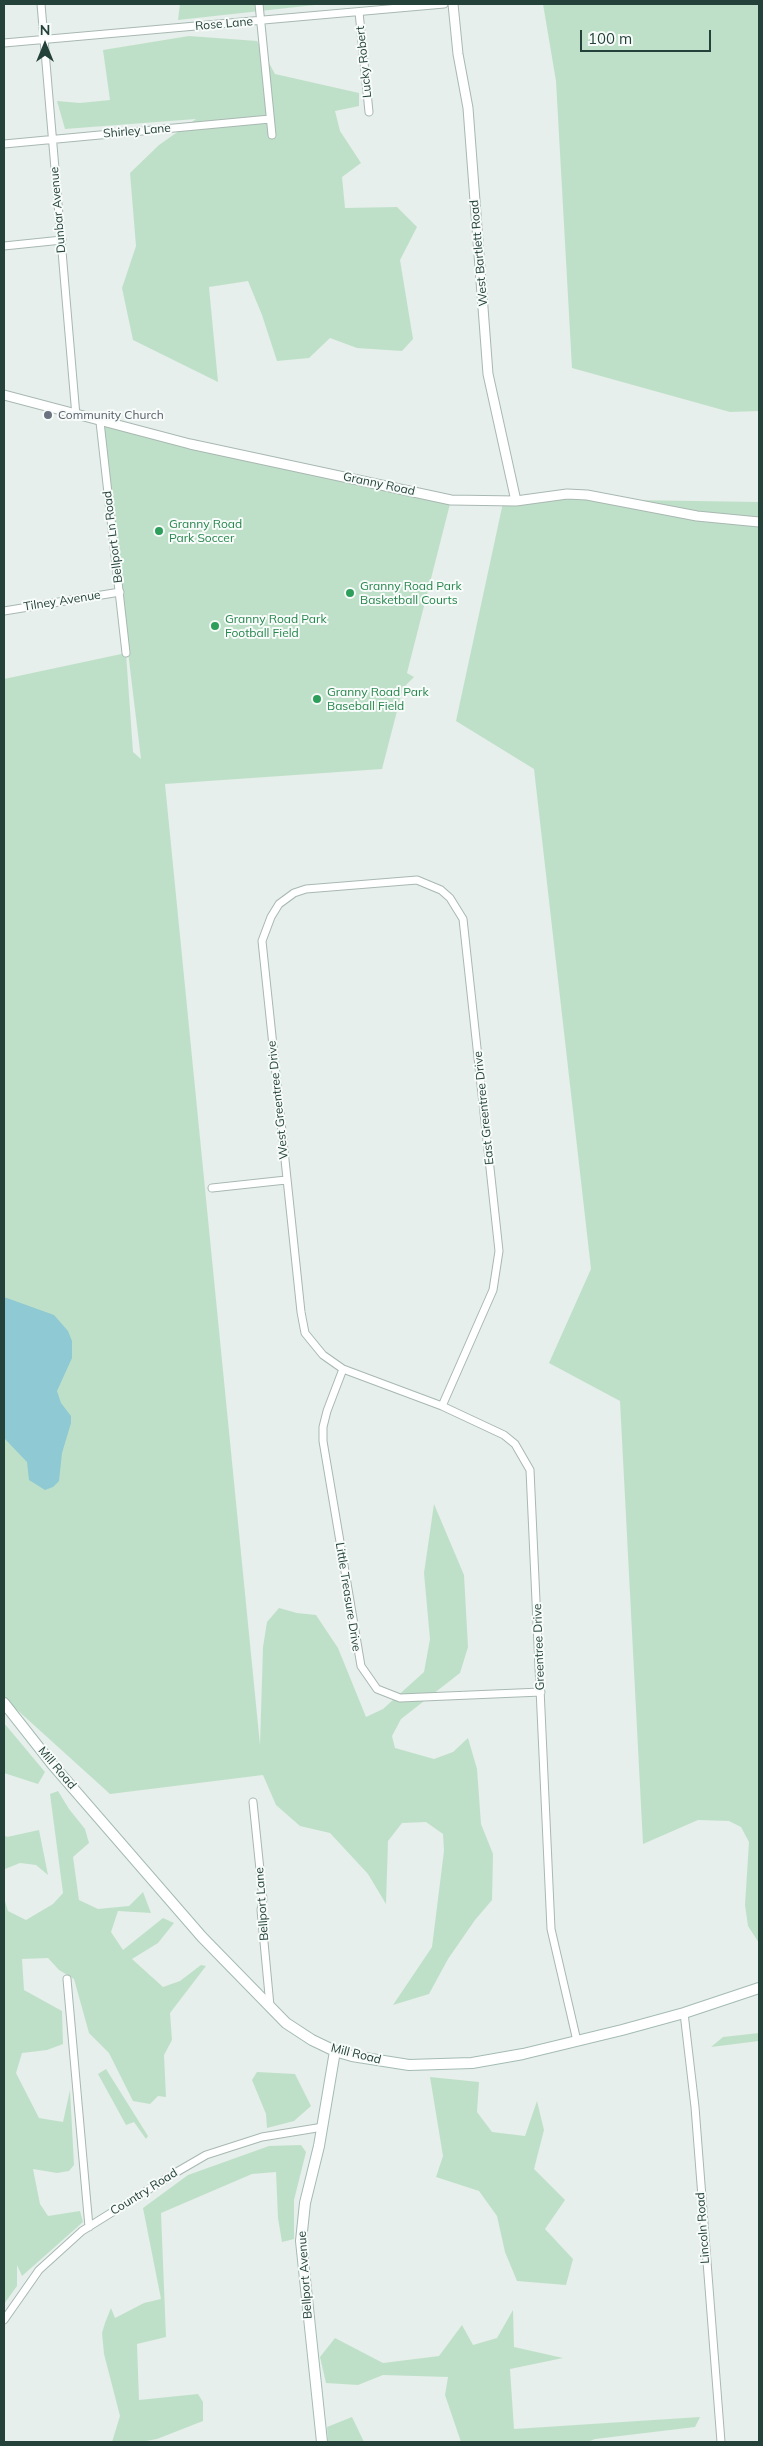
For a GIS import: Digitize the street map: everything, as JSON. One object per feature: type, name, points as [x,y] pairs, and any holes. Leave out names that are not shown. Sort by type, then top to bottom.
[{"type":"main road","name":"Mill Road","points":[[4,1703],[52,1764],[202,1937],[298,2032],[336,2051],[374,2060],[409,2065],[455,2064],[491,2060],[684,2014],[759,1988]]},
{"type":"main road","name":"Bellport Avenue","points":[[322,2442],[301,2241],[305,2203],[323,2127],[336,2051]]},
{"type":"street","name":"Dunbar Avenue","points":[[41,4],[76,416]]},
{"type":"street","points":[[260,4],[272,135]]},
{"type":"street","name":"Rose Lane","points":[[4,43],[444,4]]},
{"type":"street","name":"West Bartlett Road","points":[[453,4],[458,54],[468,108],[488,374],[516,502]]},
{"type":"street","name":"Lucky Robert","points":[[359,12],[369,112]]},
{"type":"street","name":"Shirley Lane","points":[[4,144],[270,119]]},
{"type":"street","points":[[4,246],[62,240]]},
{"type":"street","name":"Granny Road","points":[[4,395],[76,416],[249,458],[451,500],[516,502],[568,494],[587,495],[697,516],[759,522]]},
{"type":"street","name":"Bellport Ln Road","points":[[100,422],[126,653]]},
{"type":"street","name":"Tilney Avenue","points":[[4,611],[120,592]]},
{"type":"street","name":"East Greentree Drive","points":[[361,884],[407,879],[429,883],[450,898],[463,918],[465,928],[499,1251],[492,1290],[442,1406]]},
{"type":"street","name":"West Greentree Drive","points":[[343,1369],[323,1355],[305,1333],[286,1180],[262,941],[270,917],[279,904],[294,893],[306,889],[361,884]]},
{"type":"street","points":[[212,1188],[286,1180]]},
{"type":"street","name":"Greentree Drive","points":[[343,1369],[442,1406],[504,1435],[515,1444],[530,1470],[551,1929],[577,2041]]},
{"type":"street","name":"Little Treasure Drive","points":[[343,1369],[327,1411],[323,1427],[323,1441],[361,1666],[377,1689],[400,1698],[540,1692]]},
{"type":"street","name":"Bellport Lane","points":[[253,1802],[263,1899],[261,1910],[270,2006]]},
{"type":"street","points":[[67,1979],[89,2227]]},
{"type":"street","name":"Lincoln Road","points":[[684,2014],[694,2107],[721,2442]]},
{"type":"street","name":"Country Road","points":[[4,2320],[39,2270],[89,2227],[206,2155],[262,2136],[323,2127]]},
{"type":"green space","points":[[180,4],[324,4],[178,20]]},
{"type":"green space","points":[[543,4],[759,4],[759,411],[730,412],[572,368],[556,81]]},
{"type":"green space","points":[[189,36],[257,41],[275,74],[359,93],[359,106],[335,111],[340,131],[361,163],[342,177],[345,208],[397,207],[417,227],[400,260],[413,339],[402,351],[357,348],[330,338],[309,358],[277,361],[262,315],[248,281],[209,287],[218,382],[133,340],[122,288],[136,246],[130,173],[159,145],[196,119],[65,129],[57,101],[80,103],[110,100],[103,50]]},
{"type":"green space","points":[[100,422],[451,500],[407,673],[414,677],[403,688],[382,769],[165,784],[260,1745],[263,1647],[267,1622],[279,1608],[297,1613],[316,1615],[338,1648],[366,1717],[383,1709],[424,1672],[430,1639],[424,1573],[434,1504],[464,1575],[468,1647],[460,1673],[401,1719],[392,1736],[395,1748],[434,1759],[453,1752],[468,1738],[477,1769],[481,1824],[493,1854],[492,1900],[475,1920],[448,1959],[429,1994],[393,2005],[432,1947],[444,1851],[443,1834],[426,1822],[402,1823],[388,1841],[386,1904],[368,1874],[330,1833],[300,1826],[276,1805],[263,1775],[110,1794],[4,1698],[4,679],[126,653],[133,752],[141,759]]},
{"type":"green space","points":[[504,498],[759,502],[759,1943],[748,1926],[745,1905],[749,1842],[741,1827],[729,1821],[698,1820],[643,1844],[620,1401],[549,1363],[591,1269],[534,769],[456,721]]},
{"type":"green space","points":[[4,1723],[45,1772],[38,1784],[4,1773]]},
{"type":"green space","points":[[58,1791],[85,1829],[89,1843],[73,1857],[79,1900],[98,1909],[129,1906],[143,1892],[151,1913],[118,1911],[111,1932],[123,1950],[163,1918],[174,1923],[158,1943],[132,1959],[163,1987],[180,1981],[201,1965],[206,1966],[170,2013],[172,2040],[164,2055],[166,2097],[158,2096],[150,2104],[133,2101],[109,2053],[89,2033],[74,1979],[59,1970],[48,1958],[22,1959],[24,1990],[62,2011],[63,2044],[47,2050],[22,2053],[16,2073],[39,2118],[63,2122],[70,2090],[74,2165],[69,2171],[57,2173],[33,2169],[40,2204],[48,2216],[80,2211],[83,2222],[22,2276],[17,2265],[17,2286],[4,2304],[4,1898],[8,1911],[26,1920],[53,1904],[63,1893],[50,1794]]},
{"type":"green space","points":[[39,1830],[48,1875],[36,1865],[20,1863],[5,1869],[4,1872],[4,1835],[7,1837]]},
{"type":"green space","points":[[759,2033],[759,2041],[711,2047],[723,2037]]},
{"type":"green space","points":[[106,2069],[148,2136],[146,2139],[134,2122],[126,2125],[98,2074]]},
{"type":"green space","points":[[257,2072],[295,2074],[311,2106],[294,2121],[267,2128],[266,2114],[252,2080]]},
{"type":"green space","points":[[430,2077],[479,2082],[477,2112],[492,2132],[525,2136],[537,2101],[544,2130],[534,2169],[565,2200],[545,2229],[573,2259],[566,2285],[517,2281],[505,2252],[497,2216],[479,2191],[436,2177],[443,2156]]},
{"type":"green space","points":[[301,2145],[306,2152],[294,2200],[294,2239],[282,2242],[278,2218],[276,2172],[252,2174],[161,2213],[166,2337],[137,2344],[139,2400],[198,2394],[203,2402],[203,2421],[157,2439],[140,2442],[112,2442],[120,2416],[104,2354],[102,2333],[105,2323],[111,2308],[115,2318],[144,2303],[161,2299],[143,2208],[188,2175],[269,2146]]},
{"type":"green space","points":[[513,2310],[514,2347],[563,2358],[510,2369],[514,2429],[700,2417],[695,2427],[595,2439],[587,2442],[461,2442],[445,2395],[448,2377],[383,2375],[358,2385],[326,2383],[320,2357],[335,2338],[383,2363],[439,2356],[462,2325],[473,2345],[497,2338]]},
{"type":"green space","points":[[352,2417],[364,2442],[328,2442],[327,2427]]},
{"type":"water","points":[[4,1297],[54,1315],[68,1331],[72,1341],[72,1358],[57,1391],[61,1403],[71,1416],[71,1423],[62,1453],[59,1481],[53,1487],[45,1490],[29,1480],[27,1462],[4,1438]]},
{"type":"place","name":"Community Church","points":[[48,415]]},
{"type":"place","name":"Granny Road Park Soccer","points":[[159,531]]},
{"type":"place","name":"Granny Road Park Basketball Courts","points":[[350,593]]},
{"type":"place","name":"Granny Road Park Football Field","points":[[215,626]]},
{"type":"place","name":"Granny Road Park Baseball Field","points":[[317,699]]}]
